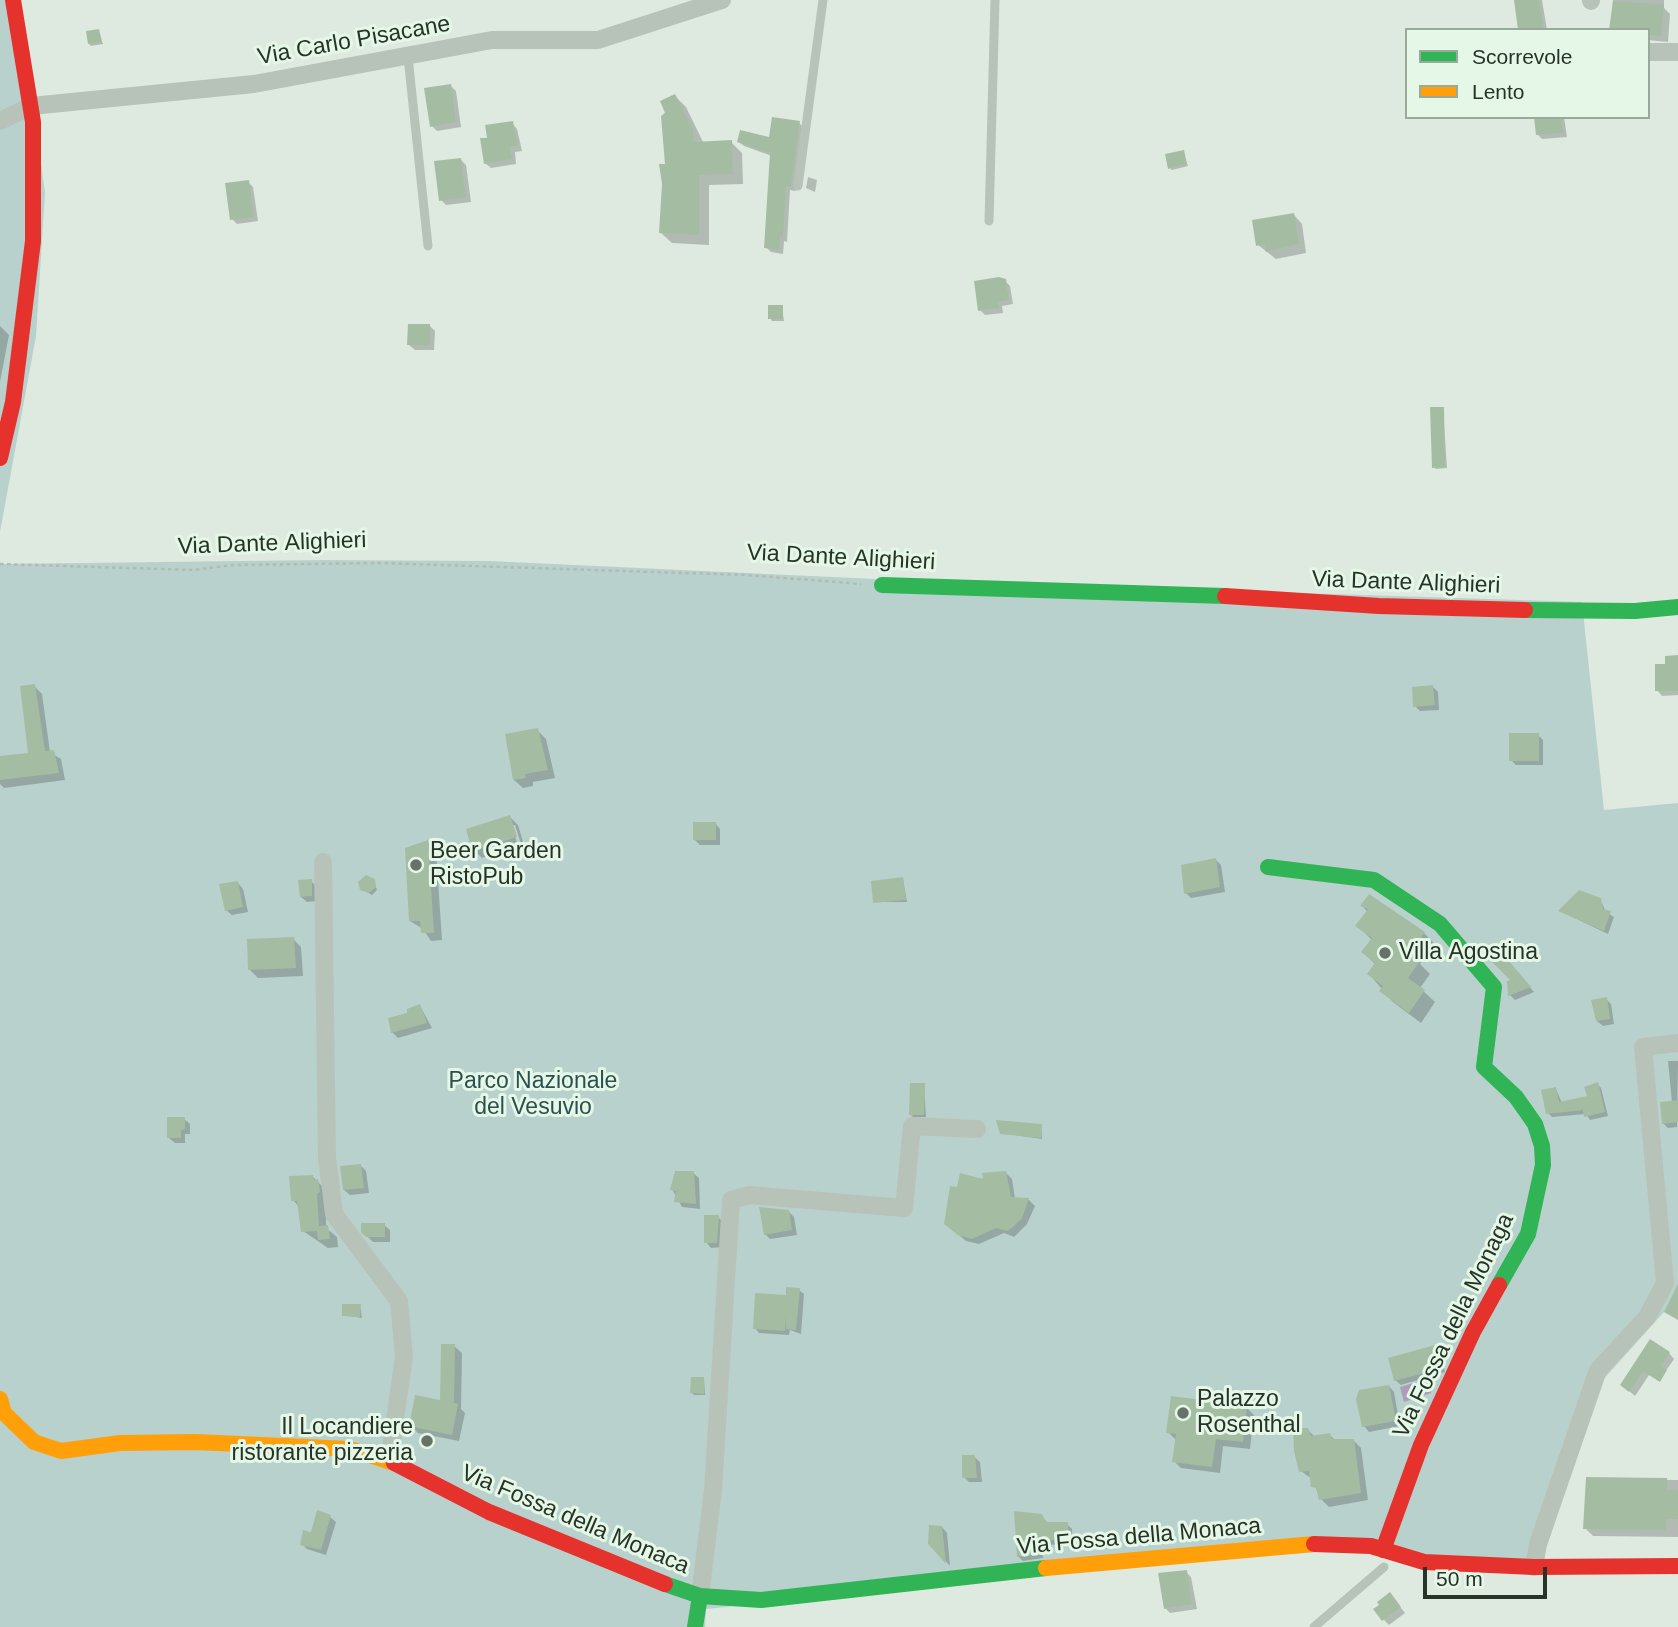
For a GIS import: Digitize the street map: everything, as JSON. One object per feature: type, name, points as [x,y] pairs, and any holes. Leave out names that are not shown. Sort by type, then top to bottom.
[{"type":"street","points":[[0,458],[13,401],[33,241],[31,106],[13,0]]},
{"type":"street","name":"Via Carlo Pisacane","points":[[31,106],[254,84],[492,40],[598,40],[722,0]]},
{"type":"street","points":[[1650,52],[1678,52]]},
{"type":"street","points":[[0,121],[31,106]]},
{"type":"street","name":"Via Dante Alighieri","points":[[882,585],[1209,595],[1494,610],[1635,611],[1678,607]]},
{"type":"street","points":[[323,862],[327,1157],[334,1214],[399,1301],[404,1357],[389,1461]]},
{"type":"street","name":"Via Fossa della Monaga","points":[[1268,867],[1374,880],[1440,924],[1494,987],[1484,1067],[1516,1097],[1535,1124],[1542,1146],[1540,1185],[1528,1234],[1473,1332],[1420,1446],[1388,1560]]},
{"type":"street","points":[[1534,1567],[1538,1544],[1598,1370],[1647,1317],[1665,1283],[1643,1047],[1678,1043]]},
{"type":"street","points":[[695,1627],[713,1490],[730,1200],[749,1195],[904,1208],[912,1126],[978,1129]]},
{"type":"street","name":"Via Fossa della Monaca","points":[[1,1410],[34,1442],[61,1451],[120,1443],[195,1441],[350,1449],[389,1461],[489,1512],[636,1574],[700,1596],[761,1600],[1094,1563],[1329,1543],[1371,1546],[1388,1560],[1534,1567],[1678,1566]]},
{"type":"lane","points":[[798,186],[823,0]]},
{"type":"lane","points":[[989,221],[995,0]]},
{"type":"lane","points":[[408,57],[428,246]]},
{"type":"lane","points":[[1314,1627],[1388,1560]]},
{"type":"path","name":"Via Dante Alighieri","points":[[0,564],[193,570],[234,565],[380,564],[746,575],[882,585]]},
{"type":"green space","points":[[0,0],[19,0],[45,193],[36,336],[0,532]]},
{"type":"green space","name":"Parco Nazionale del Vesuvio","points":[[489,561],[897,580],[1582,602],[1604,810],[1678,803],[1678,1305],[1664,1312],[1601,1382],[1539,1570],[1363,1549],[1139,1564],[706,1609],[705,1627],[0,1627],[0,564]]},
{"type":"shaded area","points":[[1427,1379],[1431,1393],[1404,1402],[1400,1387]]},
{"type":"building","points":[[1514,0],[1539,0],[1544,28],[1518,28]]},
{"type":"building","points":[[1613,1],[1664,5],[1661,36],[1650,35],[1650,28],[1609,28]]},
{"type":"building","points":[[99,29],[102,42],[88,44],[86,31]]},
{"type":"building","points":[[451,84],[456,122],[430,127],[424,88]]},
{"type":"building","points":[[675,94],[693,130],[694,142],[732,140],[733,174],[699,175],[699,235],[659,233],[662,184],[659,164],[665,164],[661,116],[665,113],[660,101]]},
{"type":"building","points":[[772,117],[800,121],[791,187],[786,186],[783,238],[780,237],[779,250],[764,248],[770,153],[737,142],[740,130],[769,137]]},
{"type":"building","points":[[1534,119],[1561,119],[1563,133],[1536,135]]},
{"type":"building","points":[[513,121],[518,146],[510,147],[512,159],[484,164],[480,138],[487,138],[485,125]]},
{"type":"building","points":[[1184,150],[1187,164],[1168,169],[1165,154]]},
{"type":"building","points":[[461,158],[466,197],[439,201],[434,161]]},
{"type":"building","points":[[249,180],[254,217],[230,220],[225,183]]},
{"type":"building","points":[[1294,213],[1299,244],[1266,252],[1265,244],[1256,246],[1252,220]]},
{"type":"building","points":[[999,277],[1006,279],[1009,300],[998,302],[999,308],[978,311],[974,281]]},
{"type":"building","points":[[768,305],[783,305],[783,319],[768,319]]},
{"type":"building","points":[[408,324],[430,324],[430,345],[407,345]]},
{"type":"building","points":[[1430,407],[1444,407],[1445,467],[1432,468]]},
{"type":"building","points":[[1678,655],[1678,691],[1655,691],[1655,664],[1665,664],[1665,656]]},
{"type":"building","points":[[35,684],[45,751],[54,750],[59,773],[0,780],[0,756],[28,753],[20,686]]},
{"type":"building","points":[[1433,685],[1435,705],[1413,707],[1412,687]]},
{"type":"building","points":[[538,728],[548,770],[525,774],[526,778],[513,780],[505,734]]},
{"type":"building","points":[[1509,733],[1539,733],[1539,761],[1509,761]]},
{"type":"building","points":[[510,815],[517,837],[472,851],[466,829]]},
{"type":"building","points":[[693,822],[716,822],[716,840],[693,840]]},
{"type":"building","points":[[428,840],[434,933],[421,933],[420,921],[409,921],[405,848]]},
{"type":"building","points":[[1216,858],[1220,887],[1184,894],[1181,865]]},
{"type":"building","points":[[366,875],[375,879],[376,887],[369,893],[360,890],[358,882]]},
{"type":"building","points":[[903,877],[906,900],[873,903],[871,881]]},
{"type":"building","points":[[312,879],[312,896],[300,897],[298,880]]},
{"type":"building","points":[[238,881],[243,907],[225,911],[219,884]]},
{"type":"building","points":[[1579,890],[1601,898],[1603,909],[1611,911],[1604,931],[1558,911]]},
{"type":"building","name":"Villa Agostina","points":[[1369,894],[1425,932],[1409,953],[1420,961],[1408,978],[1425,990],[1409,1013],[1379,991],[1383,986],[1367,974],[1375,963],[1361,952],[1372,938],[1355,926],[1368,909],[1360,906]]},
{"type":"building","points":[[294,937],[296,968],[248,970],[247,939]]},
{"type":"building","points":[[1501,952],[1531,987],[1508,996],[1507,981],[1510,980],[1491,961]]},
{"type":"building","points":[[1607,997],[1610,1019],[1596,1021],[1591,1000]]},
{"type":"building","points":[[420,1004],[427,1023],[391,1033],[388,1018],[407,1013],[407,1009]]},
{"type":"building","points":[[1598,1082],[1605,1112],[1584,1117],[1583,1110],[1546,1114],[1541,1090],[1556,1087],[1559,1102],[1587,1096],[1584,1087]]},
{"type":"building","points":[[910,1083],[925,1083],[924,1115],[909,1115]]},
{"type":"building","points":[[1678,1100],[1678,1122],[1662,1124],[1660,1102]]},
{"type":"building","points":[[167,1117],[185,1117],[185,1129],[181,1130],[181,1138],[167,1138]]},
{"type":"building","points":[[996,1120],[1042,1124],[1041,1138],[1000,1134]]},
{"type":"building","points":[[361,1164],[364,1188],[343,1190],[340,1166]]},
{"type":"building","points":[[675,1171],[694,1171],[696,1204],[674,1202],[676,1191],[670,1190]]},
{"type":"building","points":[[1006,1171],[1011,1197],[1029,1198],[1022,1218],[1013,1227],[1007,1231],[996,1228],[972,1239],[958,1235],[944,1224],[950,1186],[957,1187],[960,1173],[983,1179],[982,1173]]},
{"type":"building","points":[[313,1175],[314,1180],[318,1179],[320,1192],[317,1194],[319,1226],[328,1225],[330,1239],[318,1240],[317,1231],[301,1232],[297,1201],[291,1201],[289,1176]]},
{"type":"building","points":[[759,1207],[789,1210],[792,1230],[764,1235]]},
{"type":"building","points":[[704,1215],[719,1215],[717,1243],[704,1243]]},
{"type":"building","points":[[361,1223],[385,1223],[385,1237],[366,1237],[361,1232]]},
{"type":"building","points":[[1678,1284],[1678,1320],[1664,1312]]},
{"type":"building","points":[[786,1287],[800,1288],[796,1330],[786,1329],[786,1315],[785,1331],[753,1329],[755,1293],[786,1295]]},
{"type":"building","points":[[342,1304],[361,1304],[360,1317],[342,1316]]},
{"type":"building","points":[[1650,1339],[1670,1352],[1661,1366],[1667,1370],[1660,1382],[1643,1371],[1629,1392],[1620,1385]]},
{"type":"building","points":[[441,1344],[455,1344],[454,1403],[458,1404],[452,1435],[409,1426],[415,1395],[440,1400]]},
{"type":"building","points":[[1435,1345],[1440,1369],[1394,1381],[1388,1358]]},
{"type":"building","points":[[691,1377],[704,1377],[704,1394],[690,1393]]},
{"type":"building","points":[[1389,1385],[1396,1421],[1362,1427],[1356,1399],[1359,1390]]},
{"type":"building","points":[[1171,1396],[1247,1406],[1243,1442],[1216,1439],[1212,1467],[1172,1462],[1176,1434],[1166,1433]]},
{"type":"building","points":[[1293,1428],[1308,1428],[1311,1436],[1330,1433],[1332,1439],[1354,1439],[1361,1493],[1319,1500],[1316,1488],[1311,1487],[1309,1471],[1299,1472],[1294,1451]]},
{"type":"building","points":[[962,1455],[975,1455],[977,1478],[962,1478]]},
{"type":"building","points":[[1586,1477],[1667,1478],[1667,1490],[1678,1490],[1678,1519],[1666,1519],[1666,1530],[1583,1529]]},
{"type":"building","points":[[317,1510],[331,1515],[321,1550],[300,1545],[303,1530],[311,1532]]},
{"type":"building","points":[[1014,1511],[1042,1514],[1045,1522],[1068,1522],[1068,1540],[1038,1540],[1039,1554],[1017,1557]]},
{"type":"building","points":[[929,1525],[942,1526],[946,1564],[928,1544]]},
{"type":"building","points":[[1099,1534],[1111,1534],[1110,1547],[1098,1548]]},
{"type":"building","points":[[1187,1570],[1192,1604],[1164,1609],[1158,1573]]},
{"type":"building","points":[[1390,1592],[1401,1607],[1382,1621],[1373,1609],[1379,1605],[1377,1602]]},
{"type":"traffic: fast","points":[[882,585],[1225,596]]},
{"type":"traffic: fast","points":[[1525,610],[1635,611],[1678,607]]},
{"type":"traffic: fast","points":[[1268,867],[1374,880],[1440,924],[1494,987],[1484,1067],[1516,1097],[1535,1124],[1542,1146],[1543,1165],[1528,1234],[1499,1285]]},
{"type":"traffic: fast","points":[[665,1584],[700,1596],[761,1600],[1046,1568]]},
{"type":"traffic: fast","points":[[695,1627],[700,1596]]},
{"type":"traffic: slow","points":[[0,1399],[4,1413],[34,1442],[61,1451],[120,1443],[195,1442],[350,1449],[394,1463]]},
{"type":"traffic: slow","points":[[1046,1568],[1314,1544]]},
{"type":"traffic: jam","points":[[0,458],[13,402],[33,241],[33,122],[13,0]]},
{"type":"traffic: jam","points":[[1225,596],[1379,606],[1525,610]]},
{"type":"traffic: jam","points":[[1383,1550],[1421,1445],[1473,1332],[1499,1285]]},
{"type":"traffic: jam","points":[[394,1463],[489,1512],[665,1584]]},
{"type":"traffic: jam","points":[[1314,1544],[1371,1546],[1424,1562],[1534,1567],[1678,1566]]},
{"type":"place","name":"Beer Garden RistoPub","points":[[416,865]]},
{"type":"place","name":"Villa Agostina","points":[[1385,953]]},
{"type":"place","name":"Palazzo Rosenthal","points":[[1183,1413]]},
{"type":"place","name":"Il Locandiere ristorante pizzeria","points":[[427,1441]]}]
